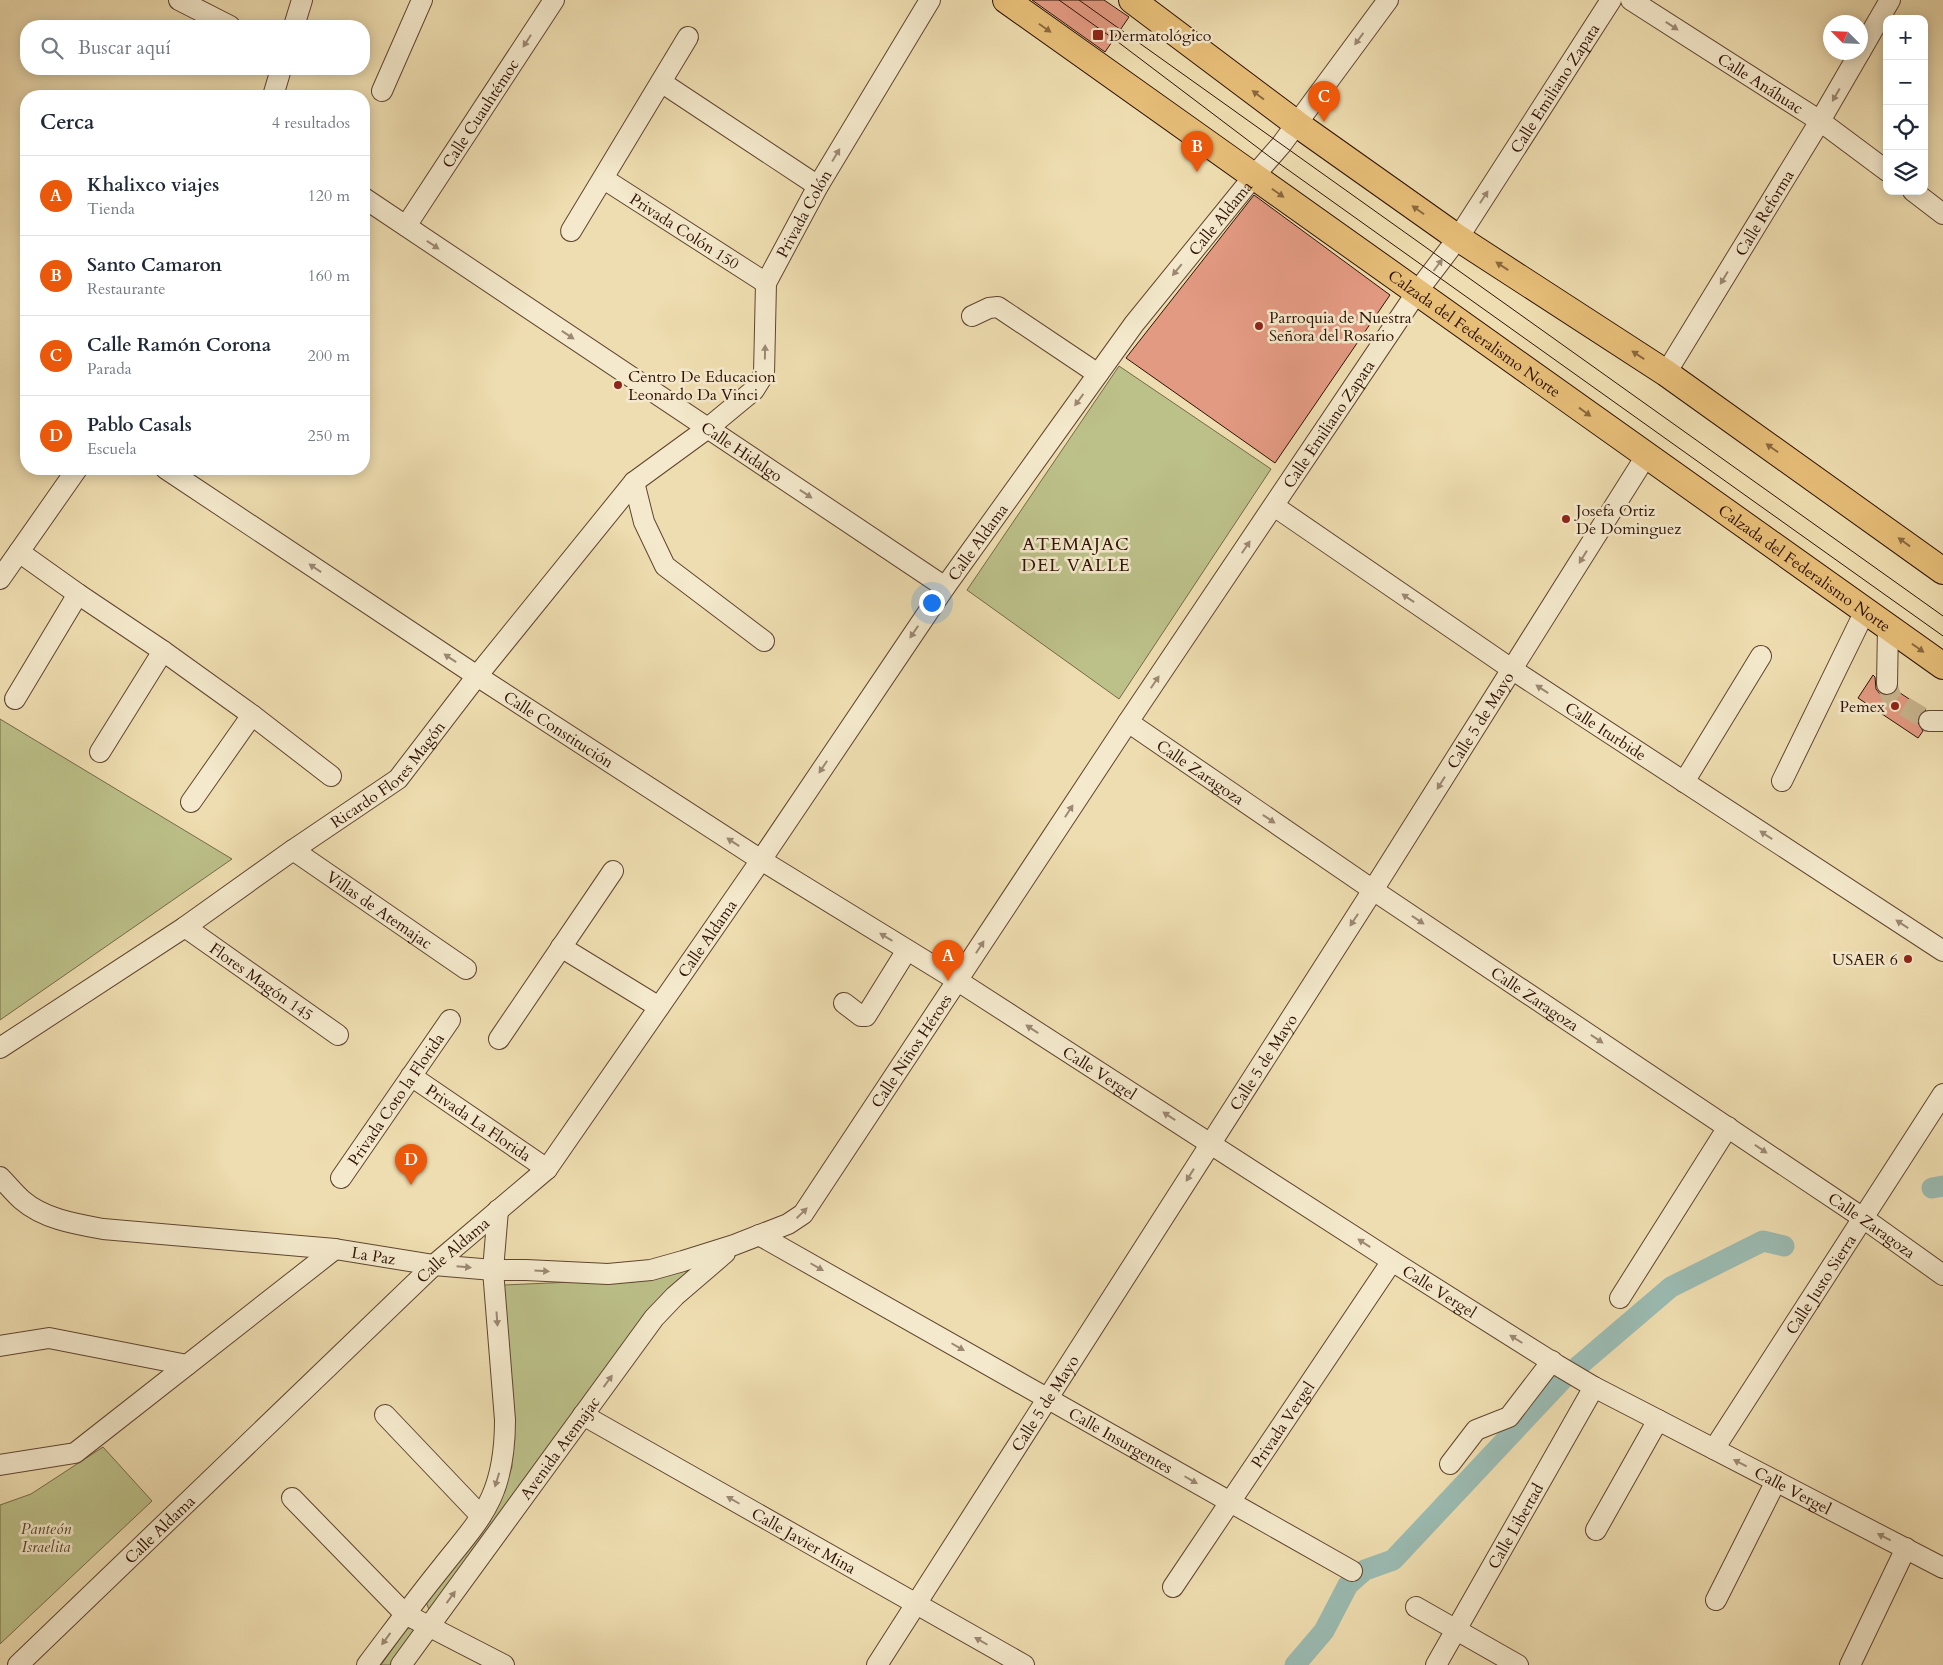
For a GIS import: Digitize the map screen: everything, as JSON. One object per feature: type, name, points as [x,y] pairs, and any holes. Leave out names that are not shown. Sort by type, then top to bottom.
[{"type":"main road","name":"Calzada del Federalismo Norte","points":[[1006,0],[1943,666]]},
{"type":"main road","points":[[1132,0],[1297,124],[1458,238],[1666,373],[1943,571]]},
{"type":"street","points":[[179,0],[218,20]]},
{"type":"street","points":[[296,20],[302,0]]},
{"type":"street","points":[[382,91],[422,0]]},
{"type":"street","name":"Calle Cuauhtémoc","points":[[406,226],[554,0]]},
{"type":"street","name":"Privada Colón","points":[[708,428],[754,390],[764,374],[766,283],[818,186],[930,0]]},
{"type":"street","name":"Calle Emiliano Zapata","points":[[1128,722],[1417,292],[1458,238],[1611,0]]},
{"type":"street","name":"Calle Anáhuac","points":[[1631,0],[1820,121],[1883,169]]},
{"type":"street","name":"Calle Reforma","points":[[1868,38],[1890,0]]},
{"type":"street","name":"Calle Aldama","points":[[18,1665],[434,1265],[547,1169],[760,860],[944,587],[1134,324],[1297,124],[1378,3]]},
{"type":"street","points":[[571,231],[688,37]]},
{"type":"street","name":"Calle Reforma","points":[[1666,373],[1855,60]]},
{"type":"street","points":[[275,90],[279,75]]},
{"type":"street","points":[[661,82],[818,186]]},
{"type":"street","name":"Privada Colón 150","points":[[604,179],[766,283]]},
{"type":"street","points":[[1918,195],[1943,214]]},
{"type":"street","name":"Calle Hidalgo","points":[[370,202],[944,587]]},
{"type":"street","points":[[972,316],[989,308],[998,307],[1098,374]]},
{"type":"street","name":"Ricardo Flores Magón","points":[[0,1048],[185,927],[293,850],[398,779],[477,676],[634,482],[708,428]]},
{"type":"street","name":"Calle 5 de Mayo","points":[[877,1665],[1513,670],[1646,456]]},
{"type":"street","points":[[0,579],[73,475]]},
{"type":"street","name":"Calle Constitución","points":[[175,475],[477,676],[760,860],[958,981]]},
{"type":"street","points":[[634,482],[644,522],[665,566],[764,641]]},
{"type":"street","name":"Calle Iturbide","points":[[1274,506],[1513,670],[1943,951]]},
{"type":"street","points":[[19,552],[164,651],[331,776]]},
{"type":"street","points":[[16,699],[78,594]]},
{"type":"street","points":[[1782,781],[1865,611]]},
{"type":"street","points":[[1886,684],[1888,627]]},
{"type":"street","points":[[100,752],[164,651]]},
{"type":"street","points":[[1684,782],[1761,656]]},
{"type":"street","points":[[191,802],[252,715]]},
{"type":"street","name":"Calle Zaragoza","points":[[1128,722],[1373,890],[1863,1218],[1943,1275]]},
{"type":"street","name":"Calle Niños Héroes","points":[[759,1235],[788,1224],[803,1214],[1128,722]]},
{"type":"street","name":"Villas de Atemajac","points":[[293,850],[466,969]]},
{"type":"street","points":[[499,1039],[613,871]]},
{"type":"street","name":"Flores Magón 145","points":[[185,927],[338,1035]]},
{"type":"street","points":[[561,947],[659,1007]]},
{"type":"street","points":[[844,1003],[861,1016],[866,1016],[907,950]]},
{"type":"street","name":"Calle Vergel","points":[[958,981],[1392,1261],[1590,1384],[1943,1568]]},
{"type":"street","name":"Privada Coto la Florida","points":[[341,1178],[450,1020]]},
{"type":"street","name":"Privada La Florida","points":[[412,1076],[547,1169]]},
{"type":"street","name":"Calle Justo Sierra","points":[[1714,1449],[1943,1094]]},
{"type":"street","points":[[1620,1298],[1728,1127]]},
{"type":"street","name":"La Paz","points":[[0,1177],[22,1200],[46,1215],[73,1224],[103,1229],[335,1249],[434,1265],[493,1270],[608,1274],[651,1270],[734,1245],[759,1235]]},
{"type":"street","name":"Avenida Atemajac","points":[[368,1665],[481,1516],[491,1498],[498,1479],[505,1441],[505,1420],[493,1270],[498,1210]]},
{"type":"street","name":"Calle Insurgentes","points":[[759,1235],[1352,1571]]},
{"type":"street","name":"Avenida Atemajac","points":[[401,1665],[654,1318],[675,1296],[734,1245]]},
{"type":"street","points":[[0,1465],[75,1453],[335,1249]]},
{"type":"street","name":"Privada Vergel","points":[[1173,1587],[1392,1261]]},
{"type":"street","points":[[0,1346],[49,1338],[187,1365]]},
{"type":"street","points":[[1450,1464],[1476,1430],[1508,1417],[1555,1363]]},
{"type":"street","name":"Calle Libertad","points":[[1436,1665],[1590,1384]]},
{"type":"street","points":[[385,1415],[481,1516]]},
{"type":"street","name":"Calle Javier Mina","points":[[583,1415],[1024,1665]]},
{"type":"street","points":[[1596,1530],[1658,1420]]},
{"type":"street","points":[[1716,1600],[1776,1481]]},
{"type":"street","points":[[292,1498],[405,1614],[504,1665]]},
{"type":"street","points":[[1850,1665],[1906,1548]]},
{"type":"street","points":[[1416,1607],[1518,1665]]},
{"type":"green space","points":[[1119,366],[1271,469],[1119,699],[967,590]]},
{"type":"green space","points":[[0,719],[232,859],[0,1020]]},
{"type":"green space","points":[[700,1268],[430,1612],[426,1602],[475,1531],[512,1467],[504,1285],[633,1282]]},
{"type":"green space","name":"Panteón Israelita","points":[[103,1447],[152,1501],[0,1644],[0,1505],[31,1494]]},
{"type":"green space","points":[[407,1628],[419,1628],[401,1665],[381,1665]]},
{"type":"building","name":"Dermatológico","points":[[1032,0],[1104,0],[1129,17],[1105,52]]},
{"type":"building","name":"Parroquia de Nuestra Señora del Rosario","points":[[1254,195],[1390,295],[1275,463],[1126,358]]},
{"type":"building","name":"Pemex","points":[[1873,675],[1875,677],[1876,689],[1880,694],[1887,696],[1897,691],[1926,710],[1919,716],[1917,721],[1923,731],[1918,738],[1858,698]]},
{"type":"waterway","points":[[1932,1188],[1943,1186]]},
{"type":"waterway","points":[[1295,1665],[1324,1631],[1348,1585],[1365,1570],[1393,1560],[1562,1380],[1671,1287],[1763,1241],[1784,1246]]},
{"type":"tunnel","points":[[1887,684],[1892,699],[1929,721]]},
{"type":"tram line","points":[[1059,0],[1118,42],[1270,157],[1943,636]]},
{"type":"tram line","points":[[1079,0],[1943,616]]},
{"type":"place","name":"Dermatológico","points":[[1098,35]]},
{"type":"place","name":"Calle Ramón Corona","points":[[1324,122]]},
{"type":"place","name":"Santo Camaron","points":[[1197,172]]},
{"type":"place","name":"Parroquia de Nuestra Señora del Rosario","points":[[1259,326]]},
{"type":"place","name":"Centro De Educacion Leonardo Da Vinci","points":[[618,385]]},
{"type":"place","name":"Josefa Ortiz De Dominguez","points":[[1566,519]]},
{"type":"place","name":"Pemex","points":[[1895,706]]},
{"type":"place","name":"USAER 6","points":[[1908,959]]},
{"type":"place","name":"Khalixco viajes","points":[[948,981]]},
{"type":"place","name":"Pablo Casals","points":[[411,1185]]},
{"type":"district","name":"ATEMAJAC DEL VALLE","points":[[1076,554]]}]
